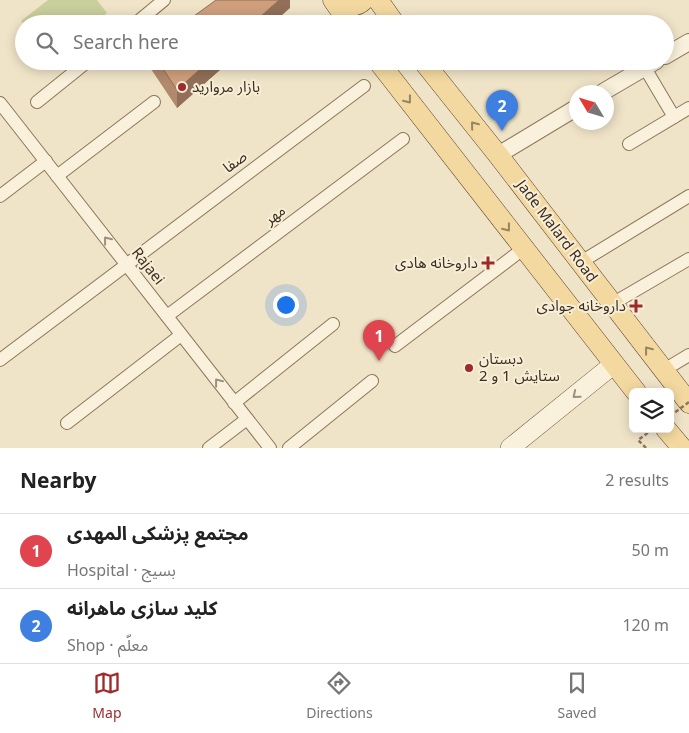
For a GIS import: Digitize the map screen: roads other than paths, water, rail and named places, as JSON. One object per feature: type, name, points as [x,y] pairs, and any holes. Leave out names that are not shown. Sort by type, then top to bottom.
[{"type":"main road","points":[[333,0],[344,15]]},
{"type":"main road","points":[[337,0],[350,6],[356,6],[364,0]]},
{"type":"main road","points":[[378,0],[389,15]]},
{"type":"main road","points":[[387,70],[523,249],[633,388]]},
{"type":"main road","name":"Jade Malard Road","points":[[430,70],[689,402]]},
{"type":"main road","points":[[510,448],[614,364]]},
{"type":"main road","points":[[669,433],[682,448]]},
{"type":"street","points":[[146,15],[164,0]]},
{"type":"street","points":[[674,51],[689,42]]},
{"type":"street","points":[[37,102],[77,70]]},
{"type":"street","points":[[614,85],[640,70]]},
{"type":"street","points":[[653,70],[674,118]]},
{"type":"street","name":"صفا","points":[[0,360],[364,86]]},
{"type":"street","points":[[57,176],[154,102]]},
{"type":"street","name":"Rajaei","points":[[0,103],[270,448]]},
{"type":"street","points":[[629,144],[689,108]]},
{"type":"street","points":[[498,155],[569,112]]},
{"type":"street","name":"مهر","points":[[167,316],[403,139]]},
{"type":"street","points":[[0,196],[46,162]]},
{"type":"street","points":[[581,262],[689,196]]},
{"type":"street","points":[[395,346],[523,249]]},
{"type":"street","points":[[612,304],[689,259]]},
{"type":"street","points":[[234,403],[332,324]]},
{"type":"street","points":[[67,423],[181,334]]},
{"type":"street","points":[[664,370],[689,355]]},
{"type":"street","points":[[289,448],[372,380]]},
{"type":"street","points":[[210,448],[247,419]]},
{"type":"place","name":"بازار مروارید","points":[[182,87]]},
{"type":"place","name":"کلید سازی ماهرانه","points":[[502,131]]},
{"type":"place","name":"داروخانه هادی","points":[[488,263]]},
{"type":"place","name":"داروخانه جوادی","points":[[636,306]]},
{"type":"place","name":"مجتمع پزشکی المهدی","points":[[379,361]]},
{"type":"place","name":"دبستان ستایش 1 و 2","points":[[469,368]]}]
